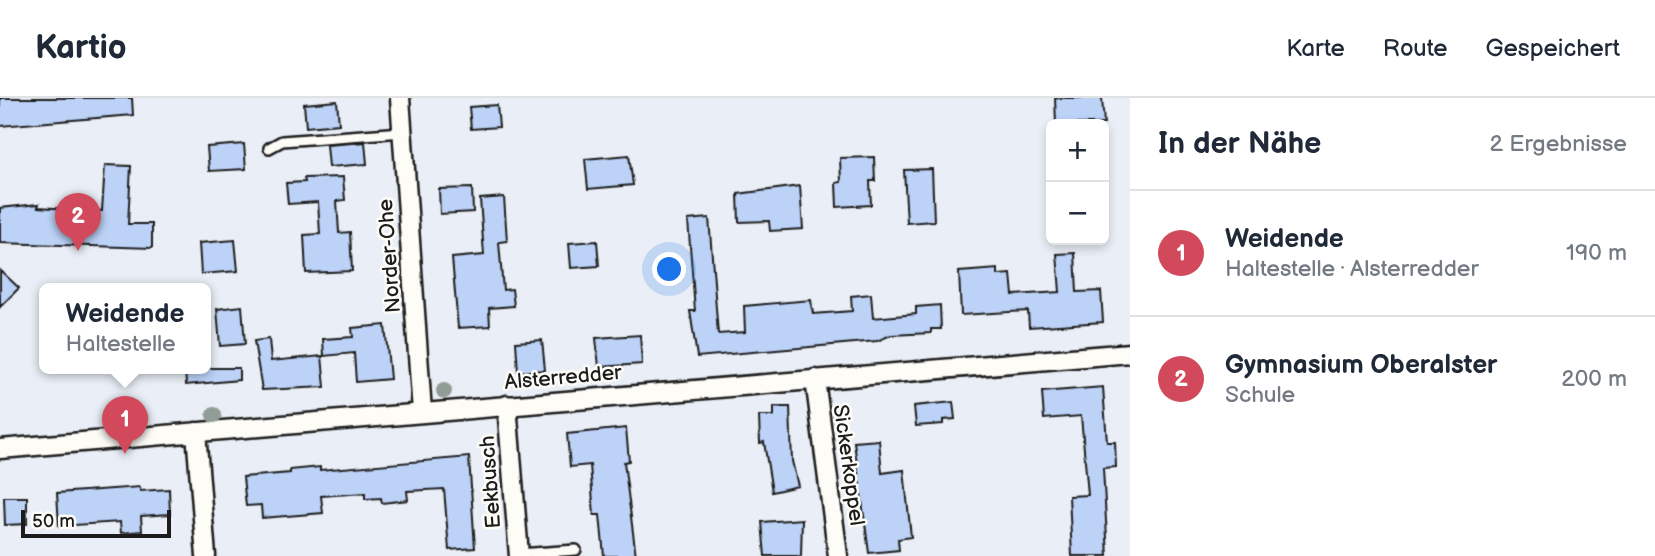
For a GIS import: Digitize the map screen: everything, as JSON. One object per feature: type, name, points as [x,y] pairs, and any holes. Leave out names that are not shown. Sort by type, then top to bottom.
[{"type":"street","name":"Norder-Ohe","points":[[400,98],[422,412]]},
{"type":"street","name":"Alsterredder","points":[[0,449],[1130,353]]},
{"type":"street","name":"Sickerkoppel","points":[[815,379],[838,556]]},
{"type":"street","name":"Eekbusch","points":[[507,405],[519,555]]},
{"type":"street","points":[[196,432],[206,556]]},
{"type":"lane","points":[[269,148],[282,141],[402,132]]},
{"type":"lane","points":[[519,555],[576,550]]},
{"type":"building","points":[[0,98],[132,98],[133,115],[0,126]]},
{"type":"building","points":[[1055,98],[1102,98],[1104,119],[1056,119]]},
{"type":"building","points":[[337,101],[339,124],[306,127],[304,104]]},
{"type":"building","points":[[497,105],[499,127],[471,129],[469,107]]},
{"type":"building","points":[[365,142],[367,164],[329,167],[327,145]]},
{"type":"building","points":[[244,144],[246,169],[209,171],[207,147]]},
{"type":"building","points":[[629,155],[633,185],[588,189],[585,159]]},
{"type":"building","points":[[874,157],[875,181],[870,181],[871,205],[837,207],[836,183],[841,182],[840,158]]},
{"type":"building","points":[[105,165],[131,166],[128,224],[152,224],[152,248],[0,243],[0,208],[39,204],[38,207],[102,211]]},
{"type":"building","points":[[932,169],[934,221],[907,223],[904,170]]},
{"type":"building","points":[[343,177],[345,200],[337,201],[339,233],[350,232],[352,271],[306,273],[304,235],[320,234],[318,202],[288,204],[286,183],[305,182],[304,178]]},
{"type":"building","points":[[800,186],[803,229],[770,231],[769,221],[739,222],[738,194]]},
{"type":"building","points":[[472,188],[473,212],[440,214],[439,189]]},
{"type":"building","points":[[504,197],[507,241],[499,242],[503,290],[512,289],[514,306],[489,308],[490,326],[458,328],[452,258],[484,255],[480,199]]},
{"type":"building","points":[[709,218],[718,334],[745,332],[744,306],[811,300],[813,314],[852,311],[851,296],[871,294],[873,318],[916,314],[916,307],[940,305],[941,329],[931,329],[931,333],[891,335],[877,341],[697,357],[690,311],[695,311],[688,220]]},
{"type":"building","points":[[235,240],[238,271],[201,274],[199,243]]},
{"type":"building","points":[[597,241],[599,266],[571,268],[569,243]]},
{"type":"building","points":[[1075,253],[1077,292],[1101,291],[1103,322],[1029,327],[1028,311],[961,315],[959,272],[998,269],[998,275],[1011,274],[1013,295],[1060,292],[1057,254]]},
{"type":"building","points":[[0,270],[19,288],[0,307]]},
{"type":"building","points":[[242,306],[245,344],[220,346],[217,309]]},
{"type":"building","points":[[385,325],[390,379],[356,382],[354,353],[324,356],[323,339],[353,337],[352,328]]},
{"type":"building","points":[[640,335],[642,364],[599,367],[596,338]]},
{"type":"building","points":[[269,339],[271,361],[322,356],[325,387],[262,390],[254,341]]},
{"type":"building","points":[[542,340],[545,370],[518,372],[516,342]]},
{"type":"building","points":[[211,368],[239,368],[239,380],[186,385],[185,374],[211,374]]},
{"type":"building","points":[[1103,387],[1107,442],[1115,442],[1116,467],[1103,468],[1108,556],[1072,556],[1069,496],[1088,495],[1081,416],[1044,419],[1042,392]]},
{"type":"building","points":[[953,402],[955,419],[943,420],[943,424],[916,426],[914,406]]},
{"type":"building","points":[[774,407],[790,407],[792,461],[798,486],[772,492],[764,442],[760,443],[759,416],[774,416]]},
{"type":"building","points":[[626,428],[629,461],[624,462],[636,556],[604,556],[600,515],[594,515],[590,465],[570,467],[567,434]]},
{"type":"building","points":[[879,440],[882,473],[904,470],[911,537],[898,539],[899,550],[869,553],[854,442]]},
{"type":"building","points":[[469,457],[475,548],[449,550],[444,489],[407,491],[408,500],[382,503],[381,498],[365,499],[365,493],[321,496],[323,513],[262,518],[261,505],[246,506],[243,477],[320,467],[320,470]]},
{"type":"building","points":[[140,487],[140,491],[169,489],[170,514],[141,516],[142,531],[121,533],[120,522],[59,526],[57,493]]},
{"type":"building","points":[[4,497],[27,497],[27,524],[5,525]]},
{"type":"building","points":[[802,519],[801,556],[765,556],[762,522]]},
{"type":"place","name":"Gymnasium Oberalster","points":[[78,251]]},
{"type":"place","name":"Weidende","points":[[125,454]]}]
